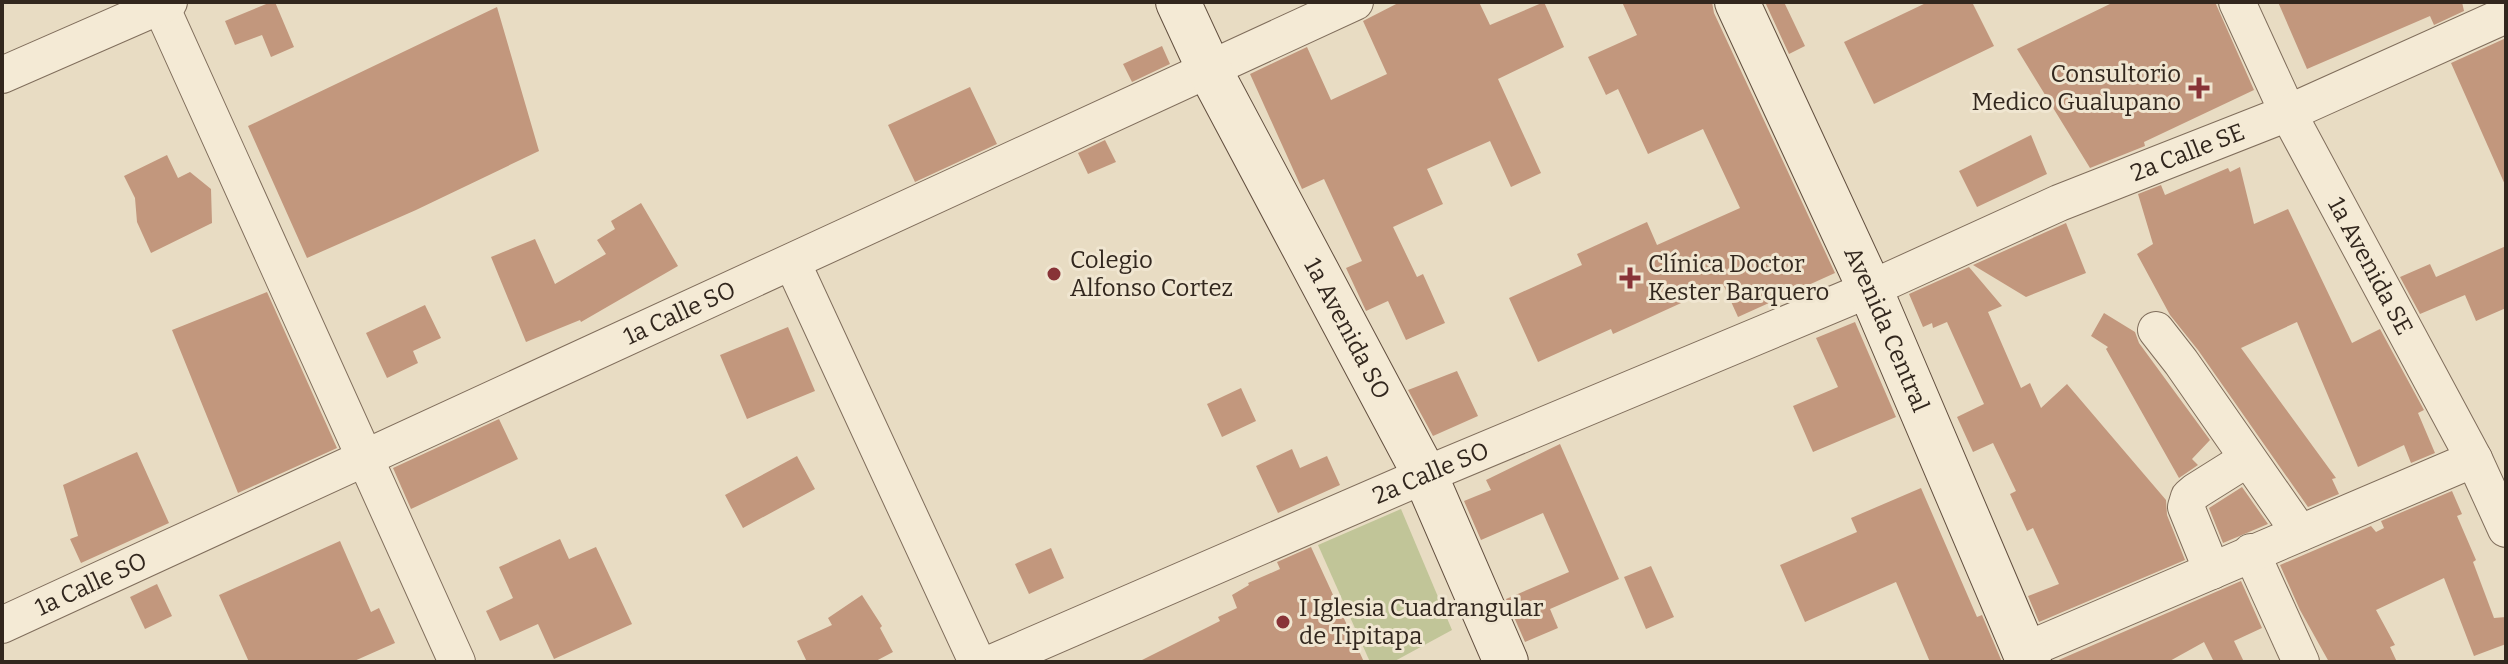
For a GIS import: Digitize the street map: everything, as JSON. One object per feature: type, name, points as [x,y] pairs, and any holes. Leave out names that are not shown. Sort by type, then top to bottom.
[{"type":"street","name":"1a Avenida SO","points":[[1178,2],[1209,69],[1425,475],[1506,662]]},
{"type":"street","name":"1a Calle SO","points":[[2,625],[1355,2]]},
{"type":"street","name":"Avenida Central","points":[[1737,2],[1870,289],[2026,657]]},
{"type":"street","name":"1a Avenida SE","points":[[2237,2],[2288,113],[2474,459],[2506,529]]},
{"type":"street","points":[[2,75],[163,3],[457,662]]},
{"type":"street","name":"2a Calle SE","points":[[1870,289],[2059,203],[2288,113],[2506,15]]},
{"type":"street","points":[[792,262],[977,662]]},
{"type":"street","name":"2a Calle SO","points":[[994,662],[1425,475],[1870,289]]},
{"type":"street","points":[[2156,330],[2300,533]]},
{"type":"street","points":[[2212,571],[2186,507],[2189,497],[2247,459]]},
{"type":"street","points":[[2026,657],[2251,552],[2474,459]]},
{"type":"street","points":[[2251,552],[2301,662]]},
{"type":"green space","points":[[1401,509],[1452,630],[1393,662],[1370,662],[1318,545]]},
{"type":"building","points":[[275,2],[294,47],[271,57],[262,35],[235,45],[225,21]]},
{"type":"building","points":[[1400,2],[1479,2],[1490,25],[1544,2],[1564,47],[1498,79],[1541,173],[1511,187],[1490,141],[1427,169],[1443,204],[1393,227],[1417,277],[1423,274],[1445,323],[1406,340],[1388,301],[1366,311],[1346,268],[1362,261],[1324,179],[1302,189],[1250,74],[1307,47],[1331,100],[1387,74],[1363,21]]},
{"type":"building","points":[[1622,2],[1712,2],[1714,13],[1835,273],[1738,317],[1723,284],[1613,334],[1611,329],[1538,362],[1509,298],[1582,265],[1577,254],[1647,222],[1657,245],[1740,208],[1703,129],[1648,154],[1618,89],[1606,95],[1588,57],[1637,35]]},
{"type":"building","points":[[1765,2],[1784,2],[1805,46],[1789,54]]},
{"type":"building","points":[[1928,2],[1972,2],[1994,46],[1874,104],[1844,42]]},
{"type":"building","points":[[2114,2],[2215,2],[2254,90],[2144,142],[2145,146],[2090,168],[2017,49]]},
{"type":"building","points":[[2278,2],[2462,2],[2464,11],[2434,25],[2430,16],[2307,69]]},
{"type":"building","points":[[497,7],[539,151],[307,258],[248,126]]},
{"type":"building","points":[[2506,38],[2506,187],[2451,63]]},
{"type":"building","points":[[1162,46],[1170,64],[1132,82],[1123,64]]},
{"type":"building","points":[[970,87],[997,144],[915,182],[888,125]]},
{"type":"building","points":[[2031,135],[2047,174],[1977,207],[1959,171]]},
{"type":"building","points":[[1105,140],[1116,162],[1088,174],[1078,153]]},
{"type":"building","points":[[167,155],[178,178],[190,172],[211,189],[212,223],[151,253],[137,222],[135,198],[124,176]]},
{"type":"building","points":[[2240,167],[2254,224],[2288,209],[2352,343],[2380,329],[2424,410],[2418,413],[2435,453],[2411,463],[2404,445],[2358,467],[2297,322],[2241,348],[2336,478],[2332,479],[2339,494],[2308,507],[2170,315],[2137,254],[2153,244],[2138,194],[2161,185],[2165,195],[2228,168],[2230,172]]},
{"type":"building","points":[[641,203],[678,266],[581,322],[526,342],[491,257],[535,239],[555,284],[606,254],[597,240],[615,229],[611,221]]},
{"type":"building","points":[[2066,223],[2086,273],[2026,297],[1973,265]]},
{"type":"building","points":[[2506,246],[2506,308],[2476,321],[2465,295],[2420,314],[2400,277],[2430,264],[2436,277]]},
{"type":"building","points":[[1969,267],[2002,306],[1988,312],[2021,388],[2030,383],[2041,408],[2067,384],[2166,500],[2167,515],[2185,560],[2039,622],[2028,596],[2059,584],[2033,528],[2027,531],[2010,494],[2016,491],[1993,443],[1973,452],[1957,417],[1984,404],[1947,322],[1933,328],[1932,323],[1923,327],[1909,294]]},
{"type":"building","points":[[267,292],[337,448],[238,493],[172,330]]},
{"type":"building","points":[[425,305],[441,338],[413,351],[418,363],[387,378],[366,333]]},
{"type":"building","points":[[2104,313],[2135,332],[2139,343],[2210,440],[2192,459],[2198,465],[2179,478],[2106,349],[2108,347],[2091,336]]},
{"type":"building","points":[[1855,322],[1896,417],[1813,452],[1793,406],[1838,387],[1816,338]]},
{"type":"building","points":[[788,327],[815,391],[747,419],[720,355]]},
{"type":"building","points":[[1457,371],[1478,416],[1433,436],[1408,390]]},
{"type":"building","points":[[1241,388],[1256,421],[1222,437],[1207,404]]},
{"type":"building","points":[[499,419],[518,459],[411,509],[393,468]]},
{"type":"building","points":[[1560,444],[1619,579],[1550,609],[1558,628],[1525,642],[1506,599],[1569,572],[1543,513],[1481,540],[1464,501],[1491,490],[1486,480]]},
{"type":"building","points":[[1292,449],[1300,468],[1327,456],[1340,485],[1278,513],[1256,466]]},
{"type":"building","points":[[137,452],[169,523],[81,563],[70,539],[78,536],[63,485]]},
{"type":"building","points":[[797,456],[815,489],[743,528],[725,495]]},
{"type":"building","points":[[2242,487],[2268,524],[2223,543],[2209,508]]},
{"type":"building","points":[[1921,488],[1977,617],[1982,615],[2002,662],[1930,662],[1896,582],[1805,622],[1780,565],[1857,532],[1851,518]]},
{"type":"building","points":[[2452,491],[2462,514],[2457,516],[2476,560],[2473,562],[2494,618],[2506,617],[2506,644],[2474,656],[2444,578],[2376,610],[2395,645],[2390,647],[2397,662],[2329,662],[2300,610],[2280,565],[2371,526],[2376,532],[2384,528],[2381,521]]},
{"type":"building","points":[[560,539],[569,559],[596,547],[632,624],[554,659],[538,624],[500,641],[486,611],[513,598],[499,567]]},
{"type":"building","points":[[340,541],[371,612],[379,608],[395,643],[352,662],[249,662],[219,595]]},
{"type":"building","points":[[1311,547],[1364,662],[1138,662],[1220,621],[1218,617],[1237,608],[1232,595],[1248,583],[1280,569],[1277,562]]},
{"type":"building","points":[[1051,548],[1064,578],[1029,594],[1015,564]]},
{"type":"building","points":[[1651,566],[1674,617],[1646,629],[1624,577]]},
{"type":"building","points":[[2241,581],[2262,628],[2234,641],[2244,662],[2214,662],[2204,642],[2168,662],[2054,662]]},
{"type":"building","points":[[157,584],[172,616],[145,629],[130,597]]},
{"type":"building","points":[[862,595],[882,626],[880,628],[893,652],[874,662],[807,662],[797,641],[832,625],[828,618]]},
{"type":"place","name":"Consultorio Medico Gualupano","points":[[2199,88]]},
{"type":"place","name":"Colegio Alfonso Cortez","points":[[1054,274]]},
{"type":"place","name":"Clínica Doctor Kester Barquero","points":[[1630,278]]},
{"type":"place","name":"I Iglesia Cuadrangular de Tipitapa","points":[[1283,622]]}]
